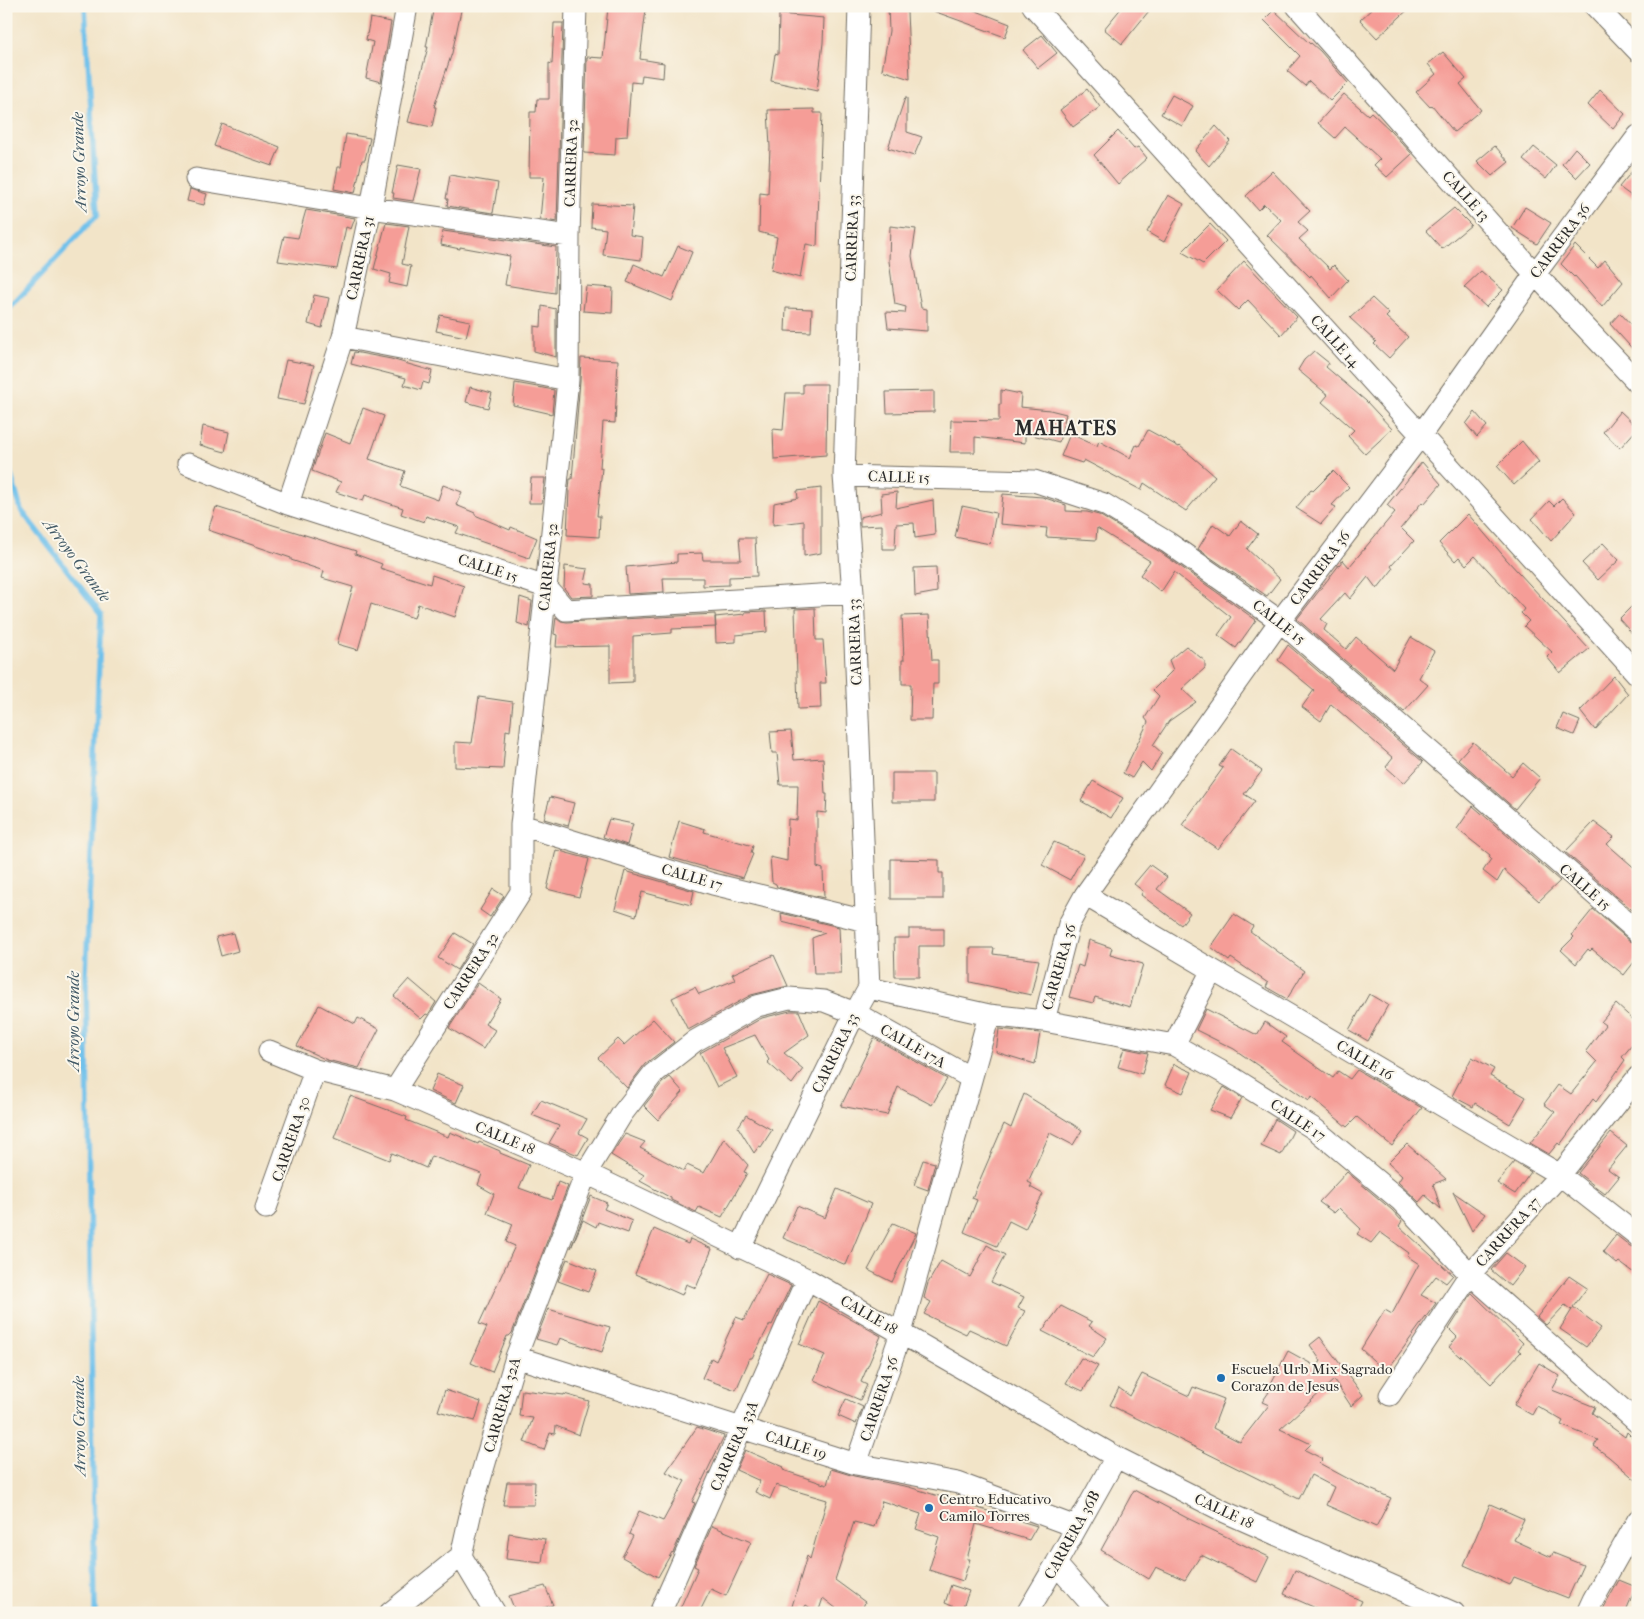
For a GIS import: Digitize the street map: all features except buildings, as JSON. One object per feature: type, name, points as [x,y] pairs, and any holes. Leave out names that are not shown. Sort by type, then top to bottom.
[{"type":"street","name":"CARRERA 31","points":[[288,504],[343,337],[371,208],[407,6]]},
{"type":"street","name":"CARRERA 32","points":[[395,1090],[521,892],[521,825],[568,380],[569,236],[576,6]]},
{"type":"street","name":"CARRERA 33","points":[[740,1248],[869,988],[853,592],[844,476],[859,6]]},
{"type":"street","name":"CALLE 14","points":[[1032,6],[1638,676]]},
{"type":"street","name":"CALLE 13","points":[[1297,6],[1535,274],[1638,383]]},
{"type":"street","points":[[1595,6],[1638,51]]},
{"type":"street","name":"CARRERA 36","points":[[1044,1021],[1070,924],[1085,895],[1280,621],[1420,436],[1535,274],[1638,136]]},
{"type":"street","points":[[196,179],[371,208],[569,236]]},
{"type":"street","points":[[343,337],[568,380]]},
{"type":"street","name":"CALLE 15","points":[[188,464],[288,504],[546,587]]},
{"type":"street","name":"CALLE 15","points":[[844,476],[1034,481],[1104,504],[1166,542],[1280,621],[1638,932]]},
{"type":"street","points":[[546,587],[566,610],[853,592]]},
{"type":"street","name":"CALLE 17","points":[[521,825],[713,884],[866,921]]},
{"type":"street","name":"CALLE 16","points":[[1085,895],[1560,1175],[1638,1236]]},
{"type":"street","points":[[1174,1045],[1212,970]]},
{"type":"street","name":"CALLE 17","points":[[869,988],[989,1015],[1044,1021],[1174,1045],[1233,1078],[1316,1130],[1401,1201],[1470,1274],[1638,1423]]},
{"type":"street","points":[[586,1173],[622,1114],[653,1074],[696,1041],[757,1006],[789,998],[824,1001],[855,1013]]},
{"type":"street","name":"CALLE 17A","points":[[855,1013],[971,1078]]},
{"type":"street","name":"CARRERA 36","points":[[856,1464],[901,1333],[989,1015]]},
{"type":"street","name":"CALLE 18","points":[[269,1051],[315,1070],[395,1090],[586,1173],[740,1248],[807,1278],[1116,1457],[1225,1512],[1454,1613]]},
{"type":"street","name":"CARRERA 30","points":[[266,1208],[315,1070]]},
{"type":"street","name":"CARRERA 37","points":[[1390,1395],[1470,1274],[1560,1175],[1638,1077]]},
{"type":"street","name":"CARRERA 32A","points":[[461,1556],[472,1507],[516,1357],[586,1173]]},
{"type":"street","name":"CARRERA 33A","points":[[660,1613],[807,1278]]},
{"type":"street","name":"CALLE 19","points":[[516,1357],[856,1464],[958,1483],[1076,1527]]},
{"type":"street","name":"CARRERA 36B","points":[[1027,1613],[1116,1457]]},
{"type":"street","points":[[1587,1613],[1625,1540],[1638,1520]]},
{"type":"street","points":[[390,1613],[461,1556],[495,1613]]},
{"type":"street","points":[[1056,1564],[1099,1613]]},
{"type":"waterway","name":"Arroyo Grande","points":[[6,312],[97,215],[85,6]]},
{"type":"waterway","name":"Arroyo Grande","points":[[6,458],[21,510],[101,614],[86,975],[95,1613]]},
{"type":"place","name":"Escuela Urb Mix Sagrado Corazon de Jesus","points":[[1221,1378]]},
{"type":"place","name":"Centro Educativo Camilo Torres","points":[[929,1508]]},
{"type":"district","name":"MAHATES","points":[[1066,428]]}]
